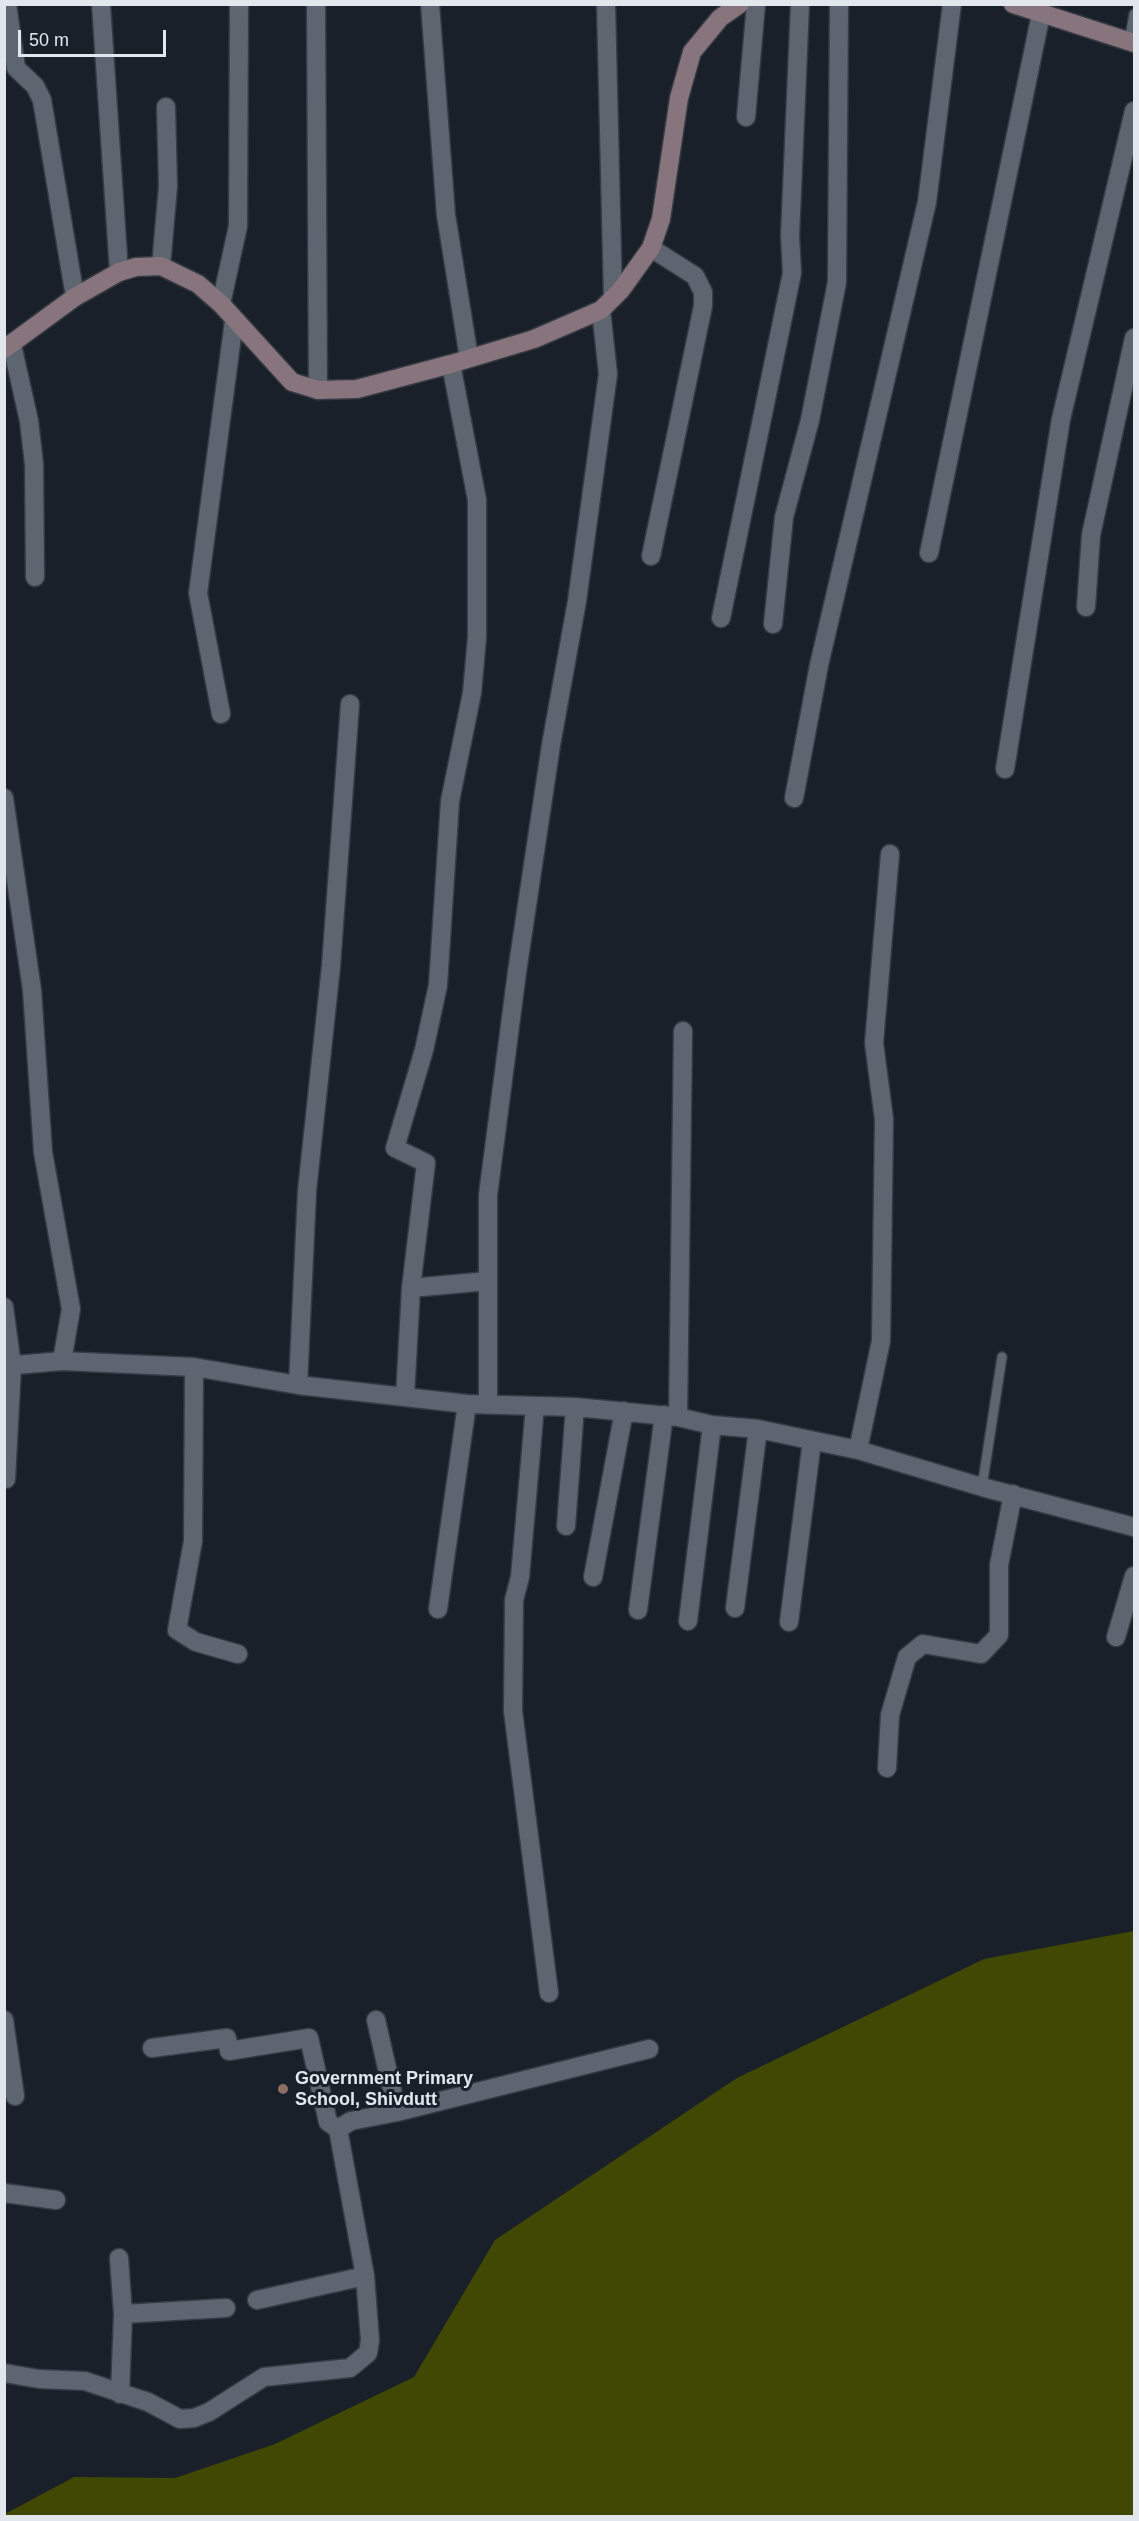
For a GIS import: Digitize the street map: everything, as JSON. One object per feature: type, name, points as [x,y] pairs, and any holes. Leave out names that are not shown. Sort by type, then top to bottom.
[{"type":"main road","points":[[8,347],[75,297],[119,272],[136,267],[161,266],[198,284],[221,304],[234,321],[292,382],[318,390],[357,389],[534,339],[607,304],[651,248],[661,219],[679,98],[692,52],[720,18],[740,4]]},
{"type":"main road","points":[[1013,4],[1132,42]]},
{"type":"street","points":[[7,4],[16,68],[35,86],[42,100],[75,297]]},
{"type":"street","points":[[101,4],[119,272]]},
{"type":"street","points":[[221,304],[238,226],[239,4]]},
{"type":"street","points":[[316,4],[318,390]]},
{"type":"street","points":[[430,4],[446,215],[470,358]]},
{"type":"street","points":[[488,1403],[488,1195],[550,745],[577,601],[608,374],[606,4]]},
{"type":"street","points":[[746,117],[756,4]]},
{"type":"street","points":[[721,618],[792,273],[790,236],[800,4]]},
{"type":"street","points":[[773,624],[784,518],[810,420],[837,282],[839,4]]},
{"type":"street","points":[[794,798],[822,653],[927,202],[952,4]]},
{"type":"street","points":[[929,553],[1041,14]]},
{"type":"street","points":[[161,266],[168,186],[166,107]]},
{"type":"street","points":[[1005,769],[1061,419],[1134,111]]},
{"type":"street","points":[[651,248],[695,276],[703,292],[703,306],[651,556]]},
{"type":"street","points":[[221,714],[198,593],[234,321]]},
{"type":"street","points":[[1086,607],[1091,535],[1134,338]]},
{"type":"street","points":[[8,347],[29,421],[34,464],[36,577]]},
{"type":"street","points":[[405,1397],[411,1288],[426,1163],[395,1148],[424,1050],[438,985],[450,801],[472,693],[477,637],[477,500],[451,364]]},
{"type":"street","points":[[298,1384],[307,1191],[331,966],[350,704]]},
{"type":"street","points":[[4,798],[32,990],[43,1152],[71,1309],[62,1360]]},
{"type":"street","points":[[858,1450],[880,1341],[884,1119],[874,1042],[890,854]]},
{"type":"street","points":[[639,1610],[671,1416],[683,1031]]},
{"type":"street","points":[[411,1288],[488,1281]]},
{"type":"street","points":[[4,1307],[8,1366],[6,1479]]},
{"type":"street","points":[[8,1366],[62,1360],[194,1367],[298,1384],[467,1404],[575,1407],[671,1416],[712,1425],[758,1429],[858,1450],[1134,1527]]},
{"type":"street","points":[[194,1367],[193,1541],[177,1630],[196,1642],[238,1653]]},
{"type":"street","points":[[438,1609],[467,1404]]},
{"type":"street","points":[[535,1406],[520,1577],[514,1600],[513,1711],[549,1993]]},
{"type":"street","points":[[566,1526],[575,1407]]},
{"type":"street","points":[[593,1577],[624,1411]]},
{"type":"street","points":[[688,1621],[712,1425]]},
{"type":"street","points":[[735,1608],[758,1429]]},
{"type":"street","points":[[789,1622],[812,1441]]},
{"type":"street","points":[[887,1768],[890,1715],[907,1657],[922,1644],[981,1654],[999,1635],[999,1564],[1013,1494]]},
{"type":"street","points":[[1116,1637],[1134,1576]]},
{"type":"street","points":[[4,2020],[15,2096]]},
{"type":"street","points":[[376,2020],[397,2112]]},
{"type":"street","points":[[4,2373],[39,2379],[85,2381],[148,2402],[180,2419],[194,2418],[236,2396],[264,2377],[350,2368],[368,2353],[365,2276],[338,2129],[328,2122],[309,2038],[229,2051],[227,2038],[152,2048]]},
{"type":"street","points":[[338,2129],[351,2121],[397,2112],[649,2049]]},
{"type":"street","points":[[4,2193],[56,2200]]},
{"type":"street","points":[[119,2258],[123,2314],[120,2394]]},
{"type":"street","points":[[257,2300],[365,2276]]},
{"type":"street","points":[[123,2314],[226,2308]]},
{"type":"lane","points":[[1132,42],[1134,14]]},
{"type":"lane","points":[[982,1486],[1002,1357]]},
{"type":"green space","points":[[1134,1931],[1134,2516],[5,2516],[74,2477],[175,2478],[275,2444],[414,2377],[495,2240],[737,2078],[984,1959]]},
{"type":"place","name":"Government Primary School, Shivdutt","points":[[283,2089]]}]
